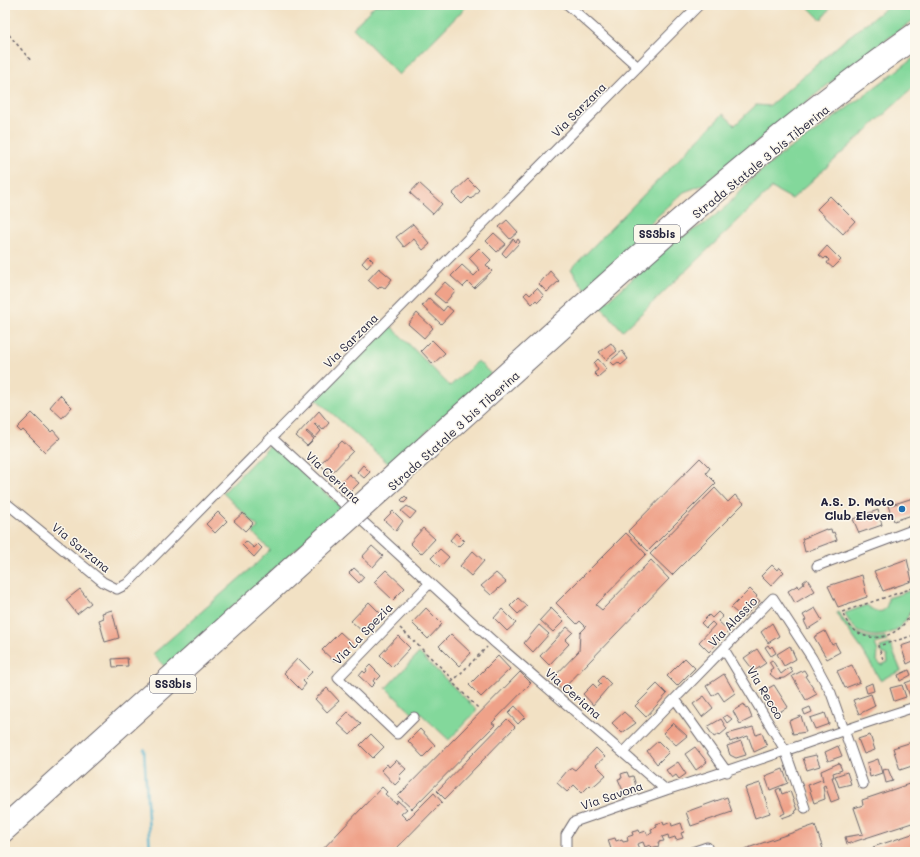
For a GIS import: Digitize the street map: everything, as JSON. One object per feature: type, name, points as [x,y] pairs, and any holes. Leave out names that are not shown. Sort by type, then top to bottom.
[{"type":"highway","name":"Strada Statale 3 bis Tiberina","points":[[5,821],[427,448],[710,202],[799,129],[910,42],[915,29]]},
{"type":"highway","name":"Strada Statale 3 bis Tiberina","points":[[5,835],[336,529]]},
{"type":"street","points":[[568,5],[638,67]]},
{"type":"street","name":"Via Sarzana","points":[[5,502],[103,582],[117,589],[127,584],[699,5]]},
{"type":"street","name":"Via Ceriana","points":[[272,438],[429,584],[666,790]]},
{"type":"street","points":[[818,566],[915,529]]},
{"type":"street","name":"Via La Spezia","points":[[414,717],[397,734],[338,678],[429,584]]},
{"type":"street","name":"Via Alassio","points":[[623,752],[773,598],[812,658],[831,693],[844,729]]},
{"type":"street","name":"Via Recco","points":[[724,649],[785,750],[805,808]]},
{"type":"street","points":[[675,699],[727,772]]},
{"type":"street","points":[[666,790],[727,772],[844,729],[915,707]]},
{"type":"street","points":[[844,729],[863,784]]},
{"type":"street","name":"Via Savona","points":[[566,852],[566,835],[574,822],[666,790]]},
{"type":"street","points":[[692,852],[707,847],[708,852]]},
{"type":"path","points":[[5,30],[32,62]]},
{"type":"path","points":[[913,588],[915,601],[910,618],[905,624],[893,634],[878,637],[860,633],[846,621],[842,612],[913,588]]},
{"type":"path","points":[[393,621],[454,680],[452,682],[478,708]]},
{"type":"path","points":[[883,659],[878,646],[915,635]]},
{"type":"path","points":[[454,680],[493,641]]},
{"type":"green space","points":[[375,5],[468,5],[399,75],[353,28]]},
{"type":"green space","points":[[806,5],[833,5],[821,20]]},
{"type":"green space","points":[[890,5],[915,5],[915,19],[861,58],[705,184],[684,192],[649,224],[629,248],[585,290],[571,269],[723,114],[735,125],[756,105],[769,106],[847,38]]},
{"type":"green space","points":[[915,57],[915,86],[792,199],[772,188],[623,331],[601,307],[676,240],[706,223],[728,205],[748,182],[786,151],[818,130]]},
{"type":"green space","points":[[389,324],[450,386],[478,361],[491,374],[390,465],[315,398]]},
{"type":"green space","points":[[271,444],[342,508],[165,667],[153,654],[270,550],[253,533],[258,527],[223,493]]},
{"type":"green space","points":[[912,590],[912,606],[907,619],[898,628],[887,634],[875,636],[863,633],[852,626],[845,613],[867,605],[874,610],[884,610],[888,603],[888,598]]},
{"type":"green space","points":[[838,612],[847,624],[858,633],[870,638],[885,637],[887,641],[875,644],[878,651],[877,661],[881,665],[888,662],[887,656],[882,653],[880,647],[890,644],[901,671],[880,680],[863,651],[836,613]]},
{"type":"green space","points":[[419,653],[477,710],[449,740],[417,710],[413,714],[386,688]]},
{"type":"building","points":[[468,179],[479,190],[471,199],[469,197],[462,204],[452,194]]},
{"type":"building","points":[[419,183],[442,204],[433,214],[410,193]]},
{"type":"building","points":[[830,196],[855,221],[843,234],[817,209]]},
{"type":"building","points":[[507,220],[518,232],[510,239],[499,227]]},
{"type":"building","points":[[413,224],[430,244],[423,250],[414,239],[404,247],[396,237]]},
{"type":"building","points":[[494,233],[506,244],[497,252],[486,241]]},
{"type":"building","points":[[513,239],[516,242],[518,239],[520,242],[506,257],[502,253]]},
{"type":"building","points":[[827,246],[841,260],[833,268],[827,263],[829,260],[826,257],[824,259],[819,255]]},
{"type":"building","points":[[479,248],[491,260],[486,265],[492,271],[474,288],[468,282],[463,287],[451,276],[462,265],[474,276],[480,270],[469,258]]},
{"type":"building","points":[[368,256],[373,261],[367,268],[362,263]]},
{"type":"building","points":[[379,268],[392,279],[385,288],[381,286],[378,289],[368,280]]},
{"type":"building","points":[[550,271],[559,281],[547,292],[539,284]]},
{"type":"building","points":[[445,282],[455,291],[445,303],[434,294]]},
{"type":"building","points":[[537,288],[544,296],[538,302],[536,300],[532,304],[524,295],[527,292],[530,295]]},
{"type":"building","points":[[429,298],[443,311],[447,306],[453,311],[441,324],[422,306]]},
{"type":"building","points":[[417,313],[433,328],[424,338],[408,324]]},
{"type":"building","points":[[432,340],[445,353],[433,364],[421,351]]},
{"type":"building","points":[[611,343],[617,351],[606,360],[599,352]]},
{"type":"building","points":[[622,351],[628,359],[621,365],[618,362],[614,365],[610,361]]},
{"type":"building","points":[[598,359],[607,369],[598,377],[594,373],[598,370],[594,363]]},
{"type":"building","points":[[60,395],[72,407],[62,418],[50,407]]},
{"type":"building","points":[[319,411],[329,423],[323,430],[315,423],[314,424],[321,431],[315,438],[307,431],[306,432],[314,439],[307,446],[296,436]]},
{"type":"building","points":[[32,413],[51,432],[53,430],[60,438],[45,452],[23,430],[21,432],[17,428]]},
{"type":"building","points":[[342,441],[353,451],[330,475],[320,464]]},
{"type":"building","points":[[700,458],[710,468],[706,473],[716,483],[648,551],[628,531]]},
{"type":"building","points":[[363,465],[370,472],[364,478],[357,472]]},
{"type":"building","points":[[349,474],[359,483],[350,492],[341,483]]},
{"type":"building","points":[[715,488],[728,502],[735,495],[744,503],[672,575],[650,554]]},
{"type":"building","points":[[405,496],[408,499],[404,503],[401,500]]},
{"type":"building","name":"A.S. D. Moto Club Eleven","points":[[913,498],[915,514],[894,521],[888,506]]},
{"type":"building","points":[[407,506],[416,512],[410,519],[401,511]]},
{"type":"building","points":[[878,510],[882,525],[859,533],[853,519]]},
{"type":"building","points":[[393,511],[403,521],[396,531],[384,520]]},
{"type":"building","points":[[218,512],[227,521],[215,533],[206,524]]},
{"type":"building","points":[[243,513],[253,523],[245,531],[234,521]]},
{"type":"building","points":[[423,528],[435,539],[421,554],[410,543]]},
{"type":"building","points":[[826,529],[831,529],[832,533],[834,532],[837,540],[805,552],[802,539]]},
{"type":"building","points":[[456,533],[464,541],[458,547],[450,540]]},
{"type":"building","points":[[626,533],[646,554],[596,605],[602,610],[651,560],[669,579],[562,690],[551,680],[579,651],[580,633],[586,627],[580,621],[577,624],[556,603]]},
{"type":"building","points":[[246,541],[254,548],[258,544],[262,548],[254,557],[242,545]]},
{"type":"building","points":[[372,546],[383,556],[373,567],[362,557]]},
{"type":"building","points":[[440,549],[449,557],[440,567],[431,558]]},
{"type":"building","points":[[473,551],[484,561],[471,576],[460,566]]},
{"type":"building","points":[[907,559],[912,581],[883,591],[874,571]]},
{"type":"building","points":[[772,565],[777,570],[779,567],[784,572],[771,586],[761,576]]},
{"type":"building","points":[[354,568],[364,577],[359,583],[349,573]]},
{"type":"building","points":[[386,570],[405,588],[393,600],[374,582]]},
{"type":"building","points":[[496,573],[506,582],[491,595],[481,586]]},
{"type":"building","points":[[862,575],[867,597],[838,607],[828,586]]},
{"type":"building","points":[[807,579],[815,591],[795,603],[788,591],[798,585],[799,588]]},
{"type":"building","points":[[80,589],[91,603],[77,614],[66,600]]},
{"type":"building","points":[[750,589],[760,601],[743,618],[731,608]]},
{"type":"building","points":[[518,598],[527,606],[518,614],[510,606]]},
{"type":"building","points":[[369,602],[381,614],[363,632],[351,621]]},
{"type":"building","points":[[426,608],[442,624],[428,639],[412,623]]},
{"type":"building","points":[[551,608],[564,621],[553,632],[540,620]]},
{"type":"building","points":[[815,608],[822,620],[808,629],[803,615]]},
{"type":"building","points":[[502,609],[516,623],[507,631],[494,618]]},
{"type":"building","points":[[112,610],[119,638],[105,642],[99,620],[104,618],[102,613]]},
{"type":"building","points":[[718,612],[723,617],[718,621],[729,631],[709,652],[699,642],[715,625],[712,622],[706,628],[701,623],[709,615],[712,618]]},
{"type":"building","points":[[772,623],[779,636],[768,643],[761,632]]},
{"type":"building","points":[[539,625],[549,634],[533,652],[524,643]]},
{"type":"building","points":[[567,627],[573,632],[565,640],[569,644],[549,665],[540,656]]},
{"type":"building","points":[[825,631],[832,645],[835,643],[840,652],[827,659],[814,637]]},
{"type":"building","points":[[340,632],[352,643],[334,661],[322,650]]},
{"type":"building","points":[[451,634],[471,653],[459,666],[439,646]]},
{"type":"building","points":[[398,636],[410,648],[392,667],[380,655]]},
{"type":"building","points":[[915,642],[915,660],[907,664],[901,646]]},
{"type":"building","points":[[768,645],[770,648],[772,646],[776,653],[771,656],[765,647]]},
{"type":"building","points":[[790,646],[796,659],[784,666],[777,654]]},
{"type":"building","points":[[757,649],[766,663],[754,671],[744,658]]},
{"type":"building","points":[[498,656],[510,669],[481,697],[469,685]]},
{"type":"building","points":[[127,658],[128,666],[113,667],[112,659]]},
{"type":"building","points":[[298,658],[312,672],[303,681],[306,684],[301,690],[284,673]]},
{"type":"building","points":[[685,658],[695,668],[677,686],[667,676]]},
{"type":"building","points":[[772,660],[781,674],[790,667],[793,672],[784,678],[776,679],[770,674],[770,670],[773,668],[769,662]]},
{"type":"building","points":[[370,665],[381,676],[377,680],[375,678],[373,681],[375,683],[371,687],[359,676],[363,671],[365,673],[367,671],[366,669]]},
{"type":"building","points":[[852,665],[860,682],[845,688],[837,671]]},
{"type":"building","points":[[804,670],[807,675],[805,676],[817,694],[806,700],[792,676]]},
{"type":"building","points":[[909,670],[911,675],[900,681],[898,675]]},
{"type":"building","points":[[520,672],[531,683],[492,723],[495,725],[412,809],[398,796]]},
{"type":"building","points":[[724,674],[735,693],[724,701],[718,692],[712,696],[706,686]]},
{"type":"building","points":[[603,676],[611,684],[593,705],[583,694],[593,684],[597,688],[601,684],[598,681]]},
{"type":"building","points":[[915,677],[915,694],[910,696],[905,683],[913,680],[912,678]]},
{"type":"building","points":[[872,683],[874,691],[867,693],[865,686]]},
{"type":"building","points":[[657,684],[667,694],[646,717],[635,706]]},
{"type":"building","points":[[774,685],[788,707],[776,714],[762,692]]},
{"type":"building","points":[[902,685],[906,697],[894,701],[890,688]]},
{"type":"building","points":[[327,688],[339,701],[327,712],[315,699]]},
{"type":"building","points":[[871,694],[875,706],[859,714],[853,700]]},
{"type":"building","points":[[704,696],[713,708],[702,717],[693,704]]},
{"type":"building","points":[[744,704],[746,709],[748,708],[752,718],[740,724],[733,711]]},
{"type":"building","points":[[515,706],[525,717],[518,724],[508,713]]},
{"type":"building","points":[[810,707],[812,712],[805,715],[803,710]]},
{"type":"building","points":[[348,712],[361,724],[350,735],[337,723]]},
{"type":"building","points":[[624,712],[636,723],[622,733],[612,723]]},
{"type":"building","points":[[825,713],[829,724],[815,729],[810,718]]},
{"type":"building","points":[[727,715],[732,719],[727,723],[723,717]]},
{"type":"building","points":[[801,716],[806,732],[793,734],[789,721]]},
{"type":"building","points":[[507,719],[515,727],[445,799],[437,791]]},
{"type":"building","points":[[721,719],[727,729],[720,735],[719,734],[714,737],[707,727]]},
{"type":"building","points":[[673,723],[687,736],[676,745],[663,733]]},
{"type":"building","points":[[753,727],[756,735],[762,733],[767,746],[754,752],[748,736],[730,742],[727,734]]},
{"type":"building","points":[[420,729],[435,745],[423,757],[408,741]]},
{"type":"building","points":[[371,734],[384,747],[373,758],[360,745]]},
{"type":"building","points":[[870,735],[875,750],[864,754],[858,739]]},
{"type":"building","points":[[658,741],[669,752],[657,764],[647,751]]},
{"type":"building","points":[[741,741],[746,755],[736,758],[730,755],[727,746]]},
{"type":"building","points":[[915,741],[915,765],[900,770],[893,748]]},
{"type":"building","points":[[838,746],[842,756],[828,761],[825,752]]},
{"type":"building","points":[[695,747],[707,762],[696,770],[685,754]]},
{"type":"building","points":[[596,748],[605,757],[596,765],[606,775],[592,787],[590,785],[582,793],[574,785],[567,792],[557,783],[567,771],[572,768],[575,770]]},
{"type":"building","points":[[816,755],[820,766],[807,770],[803,758]]},
{"type":"building","points":[[878,759],[882,773],[870,777],[867,763]]},
{"type":"building","points":[[396,760],[406,769],[399,776],[401,779],[395,785],[381,770],[387,764],[389,767]]},
{"type":"building","points":[[678,762],[686,774],[679,779],[676,775],[672,778],[666,770]]},
{"type":"building","points":[[839,763],[842,770],[833,773],[834,777],[832,777],[839,799],[831,802],[825,785],[823,786],[825,799],[814,803],[808,785],[821,780],[823,781],[821,771]]},
{"type":"building","points":[[783,769],[788,783],[770,790],[765,776]]},
{"type":"building","points":[[888,769],[893,781],[886,783],[883,770]]},
{"type":"building","points":[[627,772],[629,777],[633,776],[637,789],[624,793],[618,779],[622,778],[621,774]]},
{"type":"building","points":[[847,772],[851,784],[839,787],[835,776]]},
{"type":"building","points":[[915,782],[915,822],[847,844],[845,837],[863,834],[854,808],[863,805],[862,800]]},
{"type":"building","points":[[760,783],[770,813],[755,818],[745,788]]},
{"type":"building","points":[[382,787],[387,792],[385,794],[396,804],[398,801],[407,809],[401,814],[407,820],[434,793],[442,802],[393,852],[320,852]]},
{"type":"building","points":[[780,788],[782,794],[790,791],[797,810],[795,810],[796,813],[782,818],[781,815],[785,813],[776,790]]},
{"type":"building","points":[[727,797],[732,812],[691,826],[686,812]]},
{"type":"building","points":[[663,822],[664,825],[671,822],[672,826],[681,823],[684,832],[681,833],[683,838],[676,840],[675,837],[669,839],[668,835],[662,837],[664,841],[658,842],[659,846],[651,848],[650,845],[645,847],[643,842],[637,844],[639,849],[633,851],[634,852],[612,852],[608,840],[615,838],[616,841],[622,839],[623,842],[628,841],[627,837],[633,835],[632,832],[639,830],[640,833],[646,831],[647,834],[652,833],[651,829],[657,827],[656,824]]},
{"type":"building","points":[[815,825],[824,852],[736,852]]},
{"type":"building","points":[[915,833],[915,852],[875,852],[873,847]]},
{"type":"waterway","points":[[144,749],[150,852]]},
{"type":"place","name":"A.S. D. Moto Club Eleven","points":[[902,509]]}]
